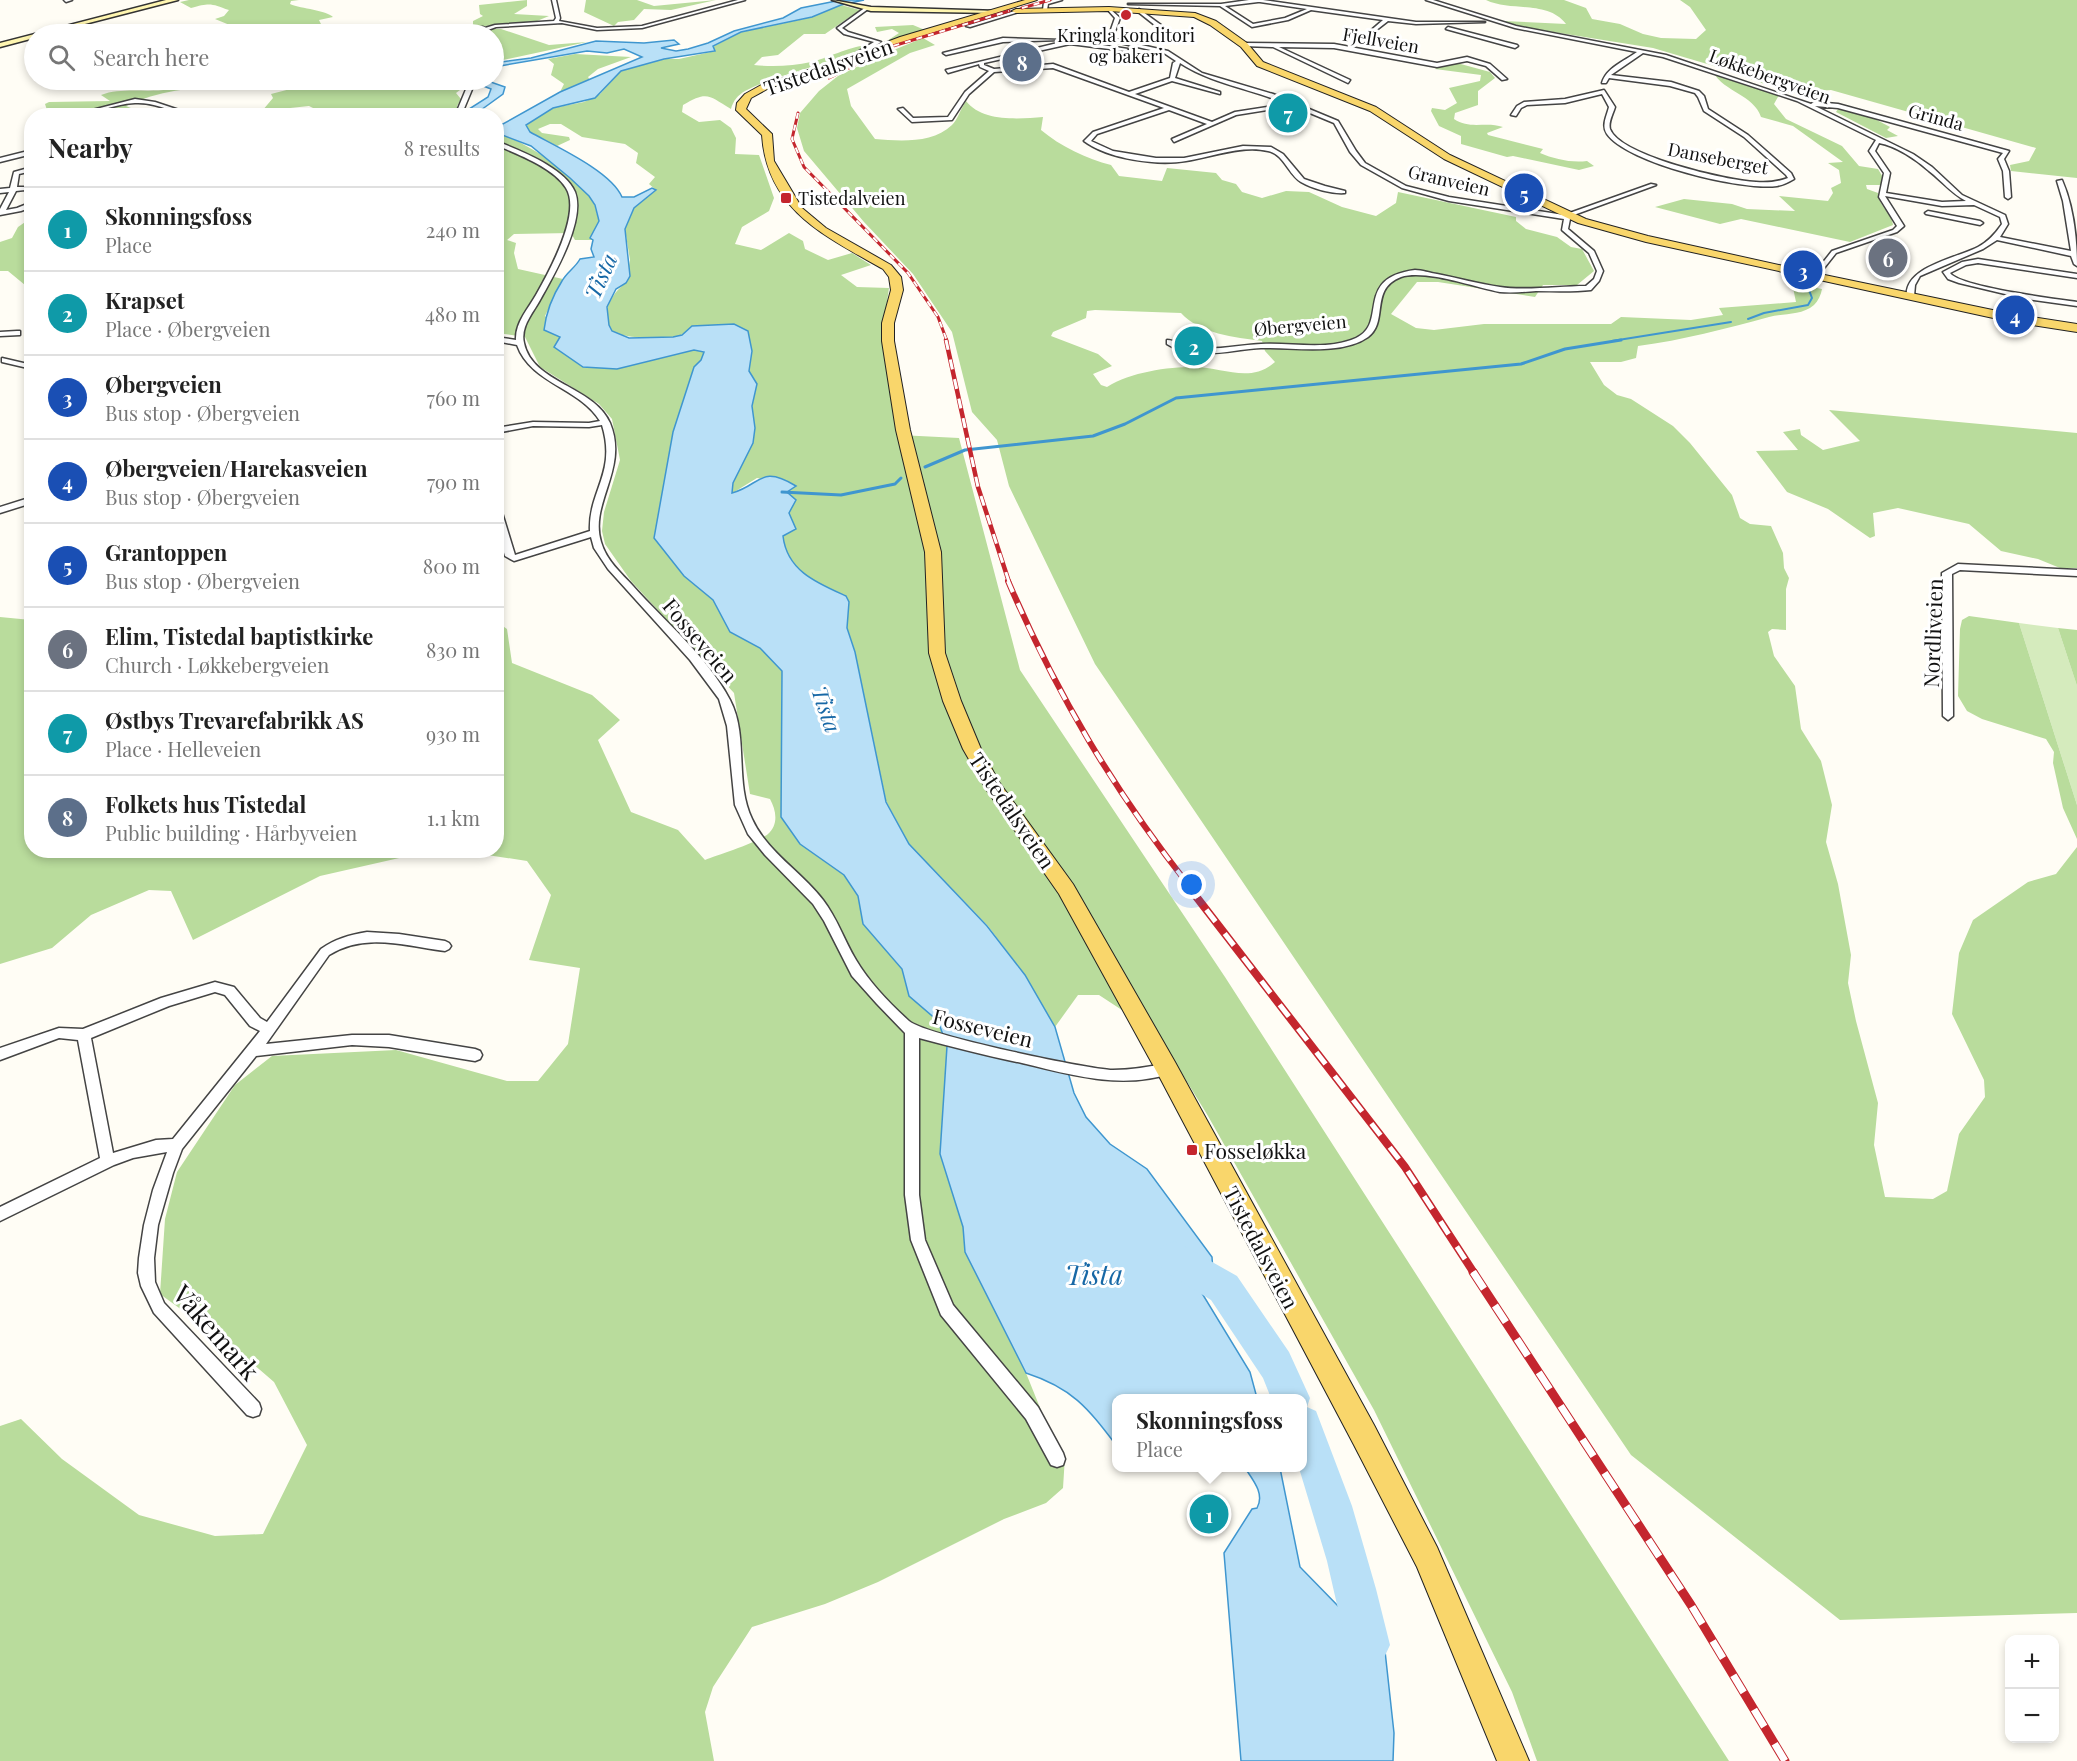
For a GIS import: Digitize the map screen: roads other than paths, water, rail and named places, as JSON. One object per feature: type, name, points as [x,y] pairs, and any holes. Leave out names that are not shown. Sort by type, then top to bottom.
[{"type":"main road","points":[[79,24],[174,0]]},
{"type":"main road","points":[[836,0],[866,8],[974,11],[1113,9],[1140,5],[1202,17],[1244,45],[1256,62],[1265,67],[1373,109],[1447,157],[1569,217],[1646,239],[1910,297],[2077,328]]},
{"type":"main road","name":"Tistedalsveien","points":[[1033,0],[903,39],[860,56],[766,86],[748,96],[742,103],[741,110],[767,134],[769,161],[798,210],[822,230],[887,267],[895,277],[897,290],[888,323],[888,341],[903,430],[932,545],[935,567],[935,636],[941,670],[963,729],[983,770],[1066,889],[1167,1069],[1396,1495],[1449,1608],[1513,1761]]},
{"type":"main road","points":[[974,11],[986,15]]},
{"type":"main road","points":[[0,45],[24,39]]},
{"type":"street","points":[[554,0],[558,18],[556,22]]},
{"type":"street","points":[[504,26],[556,22],[591,28],[634,28],[666,22],[743,0]]},
{"type":"street","points":[[1045,9],[1046,3],[1060,0]]},
{"type":"street","points":[[1113,9],[1130,4],[1221,5],[1260,0],[1309,10],[1432,24],[1515,46]]},
{"type":"street","name":"Løkkebergveien","points":[[1428,0],[1490,21],[1643,51],[1701,66],[1810,105],[1883,140],[1923,163],[1956,194],[1993,209],[2005,218],[2005,224],[1996,238]]},
{"type":"street","points":[[1130,4],[1140,5],[1163,29]]},
{"type":"street","points":[[1221,5],[1252,26],[1284,20],[1309,10]]},
{"type":"street","points":[[860,56],[858,54],[878,42],[846,33],[839,28],[866,8]]},
{"type":"street","name":"Granveien","points":[[1113,9],[1118,18],[1111,39],[1166,52],[1200,74],[1295,104],[1338,123],[1357,158],[1378,174],[1398,184],[1439,197],[1569,217]]},
{"type":"street","points":[[968,26],[1023,10]]},
{"type":"street","points":[[1370,34],[1387,19]]},
{"type":"street","points":[[1432,24],[1490,21]]},
{"type":"street","points":[[946,53],[1003,40],[1044,39],[1121,48],[1144,47]]},
{"type":"street","points":[[948,71],[1070,42]]},
{"type":"street","name":"Fjellveien","points":[[1244,45],[1334,46],[1437,65],[1467,59],[1488,65],[1504,79]]},
{"type":"street","points":[[1271,45],[1348,81]]},
{"type":"street","points":[[1514,115],[1519,107],[1526,103],[1565,101],[1604,92],[1606,76],[1643,51]]},
{"type":"street","points":[[1172,79],[1176,63],[1180,61]]},
{"type":"street","points":[[981,62],[983,68],[993,71],[1045,65],[1211,123]]},
{"type":"street","points":[[901,109],[912,120],[950,119],[970,90],[993,71]]},
{"type":"street","name":"Danseberget","points":[[1604,92],[1612,105],[1606,121],[1609,132],[1620,145],[1633,152],[1682,169],[1740,181],[1776,184],[1791,179],[1789,174],[1746,136],[1706,110],[1701,96],[1696,92],[1671,84],[1606,76]]},
{"type":"street","points":[[1128,94],[1172,79],[1218,93]]},
{"type":"street","points":[[461,108],[469,90]]},
{"type":"street","points":[[105,108],[135,101],[169,108]]},
{"type":"street","points":[[1174,140],[1240,113],[1295,104]]},
{"type":"street","name":"Grinda","points":[[1810,105],[1838,106],[2007,152],[2001,159],[2006,171],[2008,197]]},
{"type":"street","points":[[1167,109],[1095,133],[1088,136],[1087,141],[1111,153],[1155,160],[1184,160],[1244,148],[1266,148],[1278,153],[1302,180],[1343,192]]},
{"type":"street","points":[[1815,276],[1834,252],[1899,228],[1901,223],[1883,201],[1887,173],[1872,151],[1876,142],[1883,140]]},
{"type":"street","points":[[504,146],[524,155],[560,177],[569,187],[573,198],[570,219],[552,274],[522,323],[518,335],[519,343],[532,366],[577,393],[599,412],[606,422],[612,461],[609,479],[594,524],[594,533],[514,558],[510,556],[504,535]]},
{"type":"street","points":[[0,160],[24,154]]},
{"type":"street","points":[[24,170],[16,172],[13,190],[2,213],[24,208]]},
{"type":"street","points":[[2060,181],[2066,196],[2077,264]]},
{"type":"street","points":[[1569,217],[1653,185]]},
{"type":"street","points":[[0,191],[24,189]]},
{"type":"street","name":"Løkkebergveien","points":[[1883,194],[1942,204],[1974,203]]},
{"type":"street","points":[[1939,215],[1942,204]]},
{"type":"street","points":[[1928,213],[1980,223]]},
{"type":"street","name":"Øbergveien","points":[[1170,342],[1182,349],[1213,351],[1266,346],[1324,345],[1353,340],[1370,333],[1374,325],[1375,301],[1379,293],[1392,279],[1405,273],[1418,272],[1502,290],[1588,288],[1597,280],[1600,272],[1592,252],[1565,230],[1569,217]]},
{"type":"street","points":[[1910,297],[1912,281],[1918,276],[1971,253],[1996,238],[2074,254]]},
{"type":"street","points":[[2077,276],[1978,261],[1964,263],[1946,272],[1950,278],[1960,282],[2026,297],[2077,304]]},
{"type":"street","points":[[0,334],[17,333]]},
{"type":"street","points":[[504,342],[519,343]]},
{"type":"street","points":[[5,360],[24,365]]},
{"type":"street","points":[[504,429],[533,424],[589,425],[606,422]]},
{"type":"street","points":[[0,510],[24,502]]},
{"type":"street","name":"Fosseveien","points":[[594,533],[609,565],[705,672],[727,703],[739,799],[744,817],[756,836],[819,903],[857,972],[912,1031],[940,1036],[1070,1070],[1109,1076],[1167,1069]]},
{"type":"street","name":"Nordliveien","points":[[1948,716],[1947,573],[1958,567],[2077,573]]},
{"type":"street","name":"Våkemark","points":[[253,1409],[159,1308],[150,1291],[146,1272],[151,1229],[166,1168],[177,1145],[269,1030],[325,952],[336,943],[356,937],[445,946]]},
{"type":"street","points":[[0,1054],[59,1033],[84,1035],[166,1002],[215,987],[229,991],[255,1022],[269,1030]]},
{"type":"street","points":[[912,1031],[912,1195],[918,1240],[947,1310],[1032,1413],[1057,1459]]},
{"type":"street","points":[[84,1035],[108,1162]]},
{"type":"street","points":[[252,1051],[361,1040],[389,1041],[475,1056]]},
{"type":"street","points":[[0,1214],[108,1162],[153,1147],[177,1145]]},
{"type":"water","name":"Tista","points":[[841,0],[864,0],[841,5],[812,17],[741,32],[713,46],[715,51],[664,59],[621,71],[595,98],[553,108],[526,125],[530,132],[595,169],[616,187],[622,197],[634,197],[652,188],[656,190],[634,208],[625,229],[630,276],[626,283],[616,289],[607,307],[612,331],[629,338],[673,337],[682,335],[692,326],[734,324],[748,331],[752,351],[749,371],[757,384],[752,406],[755,428],[753,443],[733,483],[732,493],[768,476],[796,486],[787,492],[796,500],[789,513],[796,529],[783,536],[786,548],[790,558],[805,574],[814,581],[846,596],[849,602],[847,628],[855,652],[886,802],[909,844],[987,926],[1025,975],[1055,1027],[1074,1093],[1086,1117],[1110,1144],[1147,1169],[1212,1257],[1213,1272],[1200,1290],[1250,1372],[1256,1394],[1112,1394],[1112,1440],[1087,1409],[1067,1392],[1026,1373],[965,1252],[963,1227],[940,1154],[947,1046],[938,1021],[909,996],[902,969],[863,924],[858,896],[844,875],[800,844],[781,817],[782,671],[760,648],[730,632],[713,600],[684,576],[654,538],[673,432],[694,367],[701,360],[704,352],[694,350],[617,369],[583,367],[554,347],[560,337],[544,330],[548,311],[566,275],[580,259],[594,257],[591,249],[593,240],[590,238],[599,221],[595,205],[589,196],[531,146],[504,136],[504,123],[560,92],[642,57],[624,49],[607,53],[587,51],[504,65],[504,62],[531,58],[596,41],[644,43],[674,40],[679,44],[661,48],[676,51],[688,49],[734,31],[783,18],[801,8]]},
{"type":"water","points":[[505,87],[503,94],[484,108],[471,108],[488,97],[491,90],[504,90]]},
{"type":"water","points":[[1248,1472],[1281,1472],[1300,1567],[1342,1610],[1364,1614],[1385,1651],[1394,1733],[1393,1761],[1241,1761],[1224,1553],[1252,1509],[1257,1508],[1259,1503],[1259,1492]]},
{"type":"waterway","points":[[1748,319],[1764,313],[1808,305],[1812,298],[1809,290]]},
{"type":"waterway","points":[[1612,341],[1731,322]]},
{"type":"waterway","points":[[925,467],[965,450],[1093,436],[1125,424],[1176,398],[1521,364],[1565,349],[1621,340]]},
{"type":"waterway","points":[[782,492],[841,495],[895,484],[901,478]]},
{"type":"waterway","points":[[1175,1258],[1224,1288],[1276,1365],[1289,1394]]},
{"type":"waterway","points":[[1307,1437],[1323,1478],[1348,1561],[1368,1645],[1366,1649]]},
{"type":"railway","points":[[1022,8],[1050,0]]},
{"type":"railway","points":[[829,78],[893,46],[1009,11]]},
{"type":"railway","points":[[798,113],[792,139],[804,167],[908,273],[938,317],[947,341]]},
{"type":"railway","points":[[946,340],[978,487],[1009,582]]},
{"type":"railway","points":[[1008,581],[1046,663],[1088,740],[1136,814],[1190,887]]},
{"type":"railway","points":[[1188,886],[1405,1167],[1474,1273]]},
{"type":"railway","points":[[1473,1272],[1691,1605],[1785,1761]]},
{"type":"place","name":"Kringla konditori og bakeri","points":[[1126,15]]},
{"type":"place","name":"Folkets hus Tistedal","points":[[1022,62]]},
{"type":"place","name":"Østbys Trevarefabrikk AS","points":[[1288,113]]},
{"type":"place","name":"Grantoppen","points":[[1524,193]]},
{"type":"place","name":"Tistedalveien","points":[[786,198]]},
{"type":"place","name":"Elim, Tistedal baptistkirke","points":[[1888,258]]},
{"type":"place","name":"Øbergveien","points":[[1803,270]]},
{"type":"place","name":"Øbergveien/Harekasveien","points":[[2015,315]]},
{"type":"place","name":"Krapset","points":[[1194,346]]},
{"type":"place","name":"Fosseløkka","points":[[1192,1150]]},
{"type":"place","name":"Skonningsfoss","points":[[1209,1514]]}]
